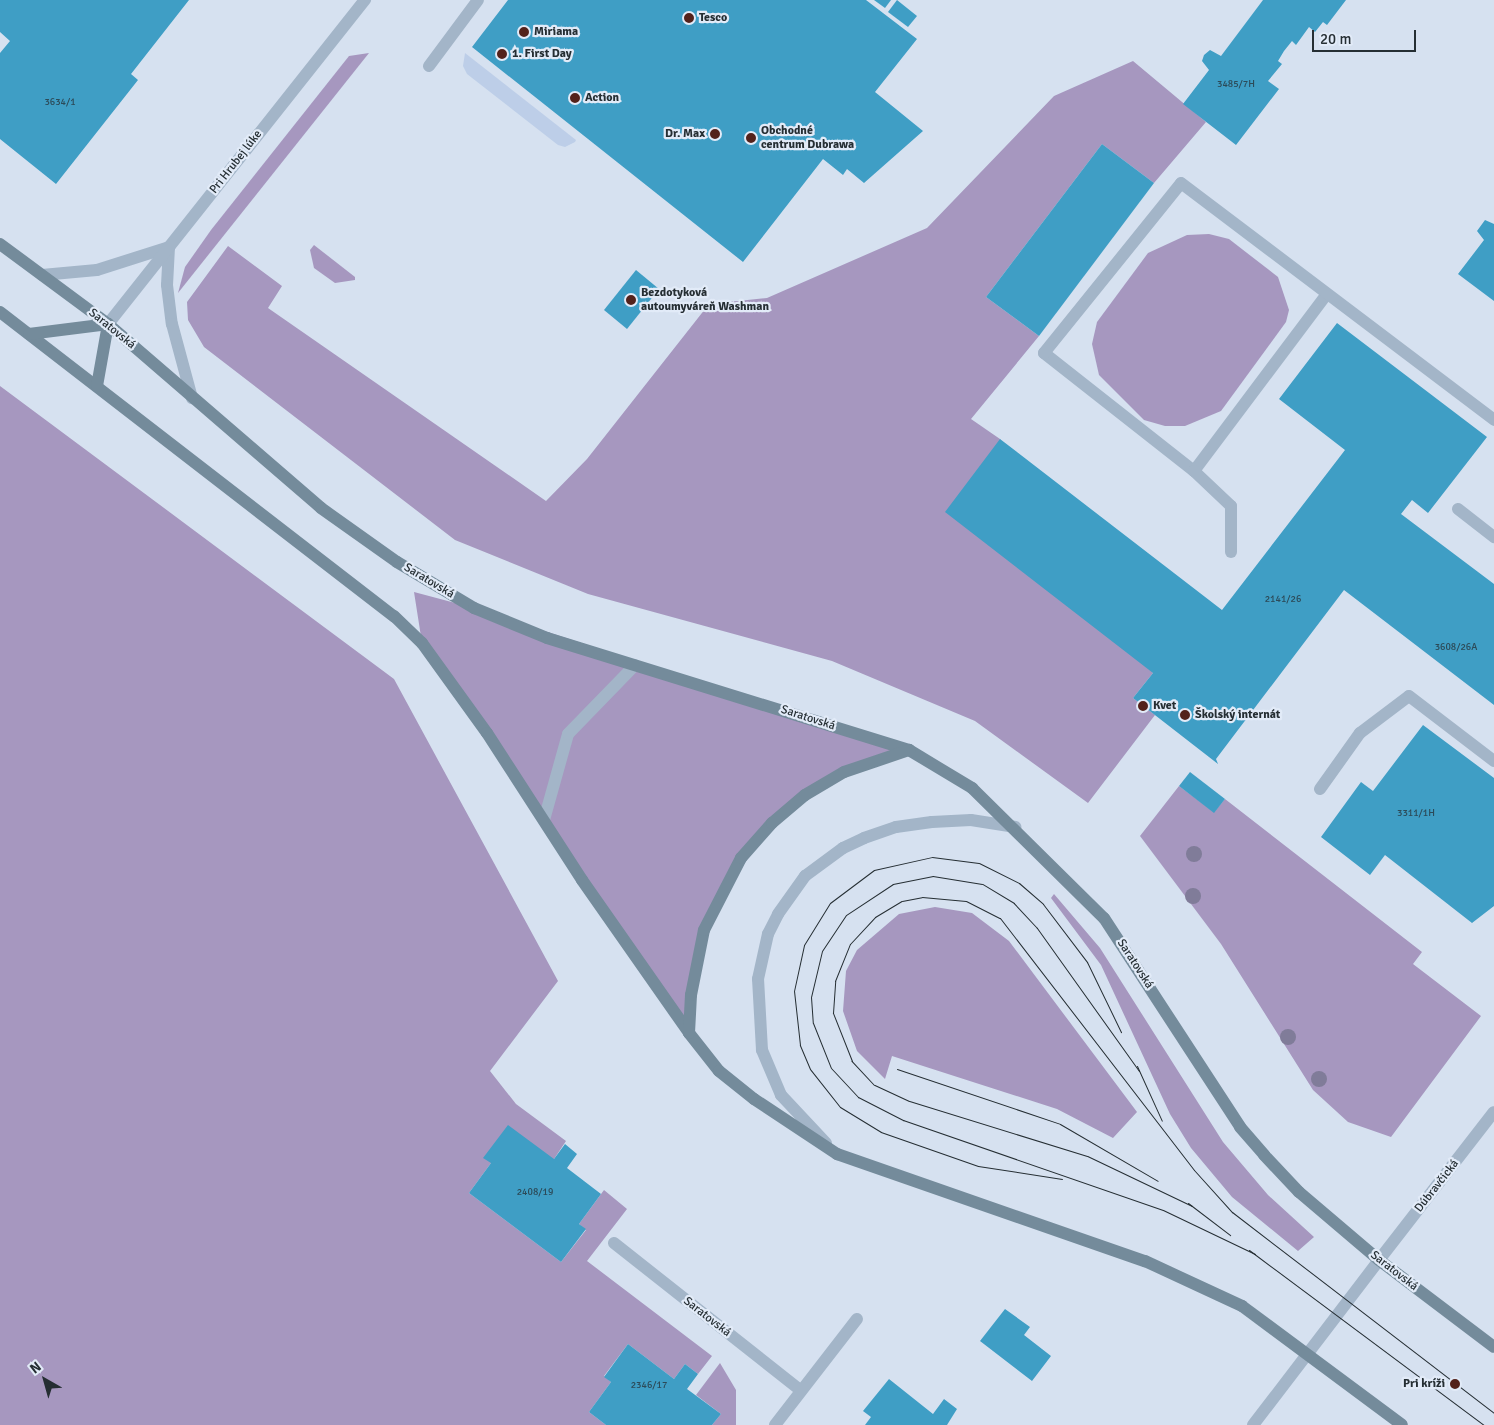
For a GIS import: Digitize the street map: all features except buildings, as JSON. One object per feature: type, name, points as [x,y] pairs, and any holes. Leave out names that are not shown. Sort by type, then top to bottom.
[{"type":"main road","name":"Saratovská","points":[[0,244],[108,324],[321,508],[406,567],[474,608],[547,638],[909,750],[972,788],[1015,827],[1104,918],[1240,1127],[1299,1192],[1379,1260],[1494,1347]]},
{"type":"main road","points":[[0,312],[394,616],[445,672],[689,1033],[726,1077],[790,1126],[837,1154],[1145,1261],[1242,1306],[1402,1425]]},
{"type":"main road","points":[[29,334],[108,324],[97,386]]},
{"type":"main road","points":[[689,1033],[691,995],[704,930],[741,858],[772,823],[805,795],[844,772],[909,750]]},
{"type":"street","name":"Pri Hrubej lúke","points":[[108,324],[365,0]]},
{"type":"street","points":[[429,66],[478,0]]},
{"type":"street","points":[[1231,552],[1231,506],[1194,471],[1044,353],[1181,183],[1494,420]]},
{"type":"street","points":[[42,275],[97,270],[169,247],[167,285],[172,324],[192,398]]},
{"type":"street","points":[[1194,471],[1328,294]]},
{"type":"street","points":[[1458,509],[1494,537]]},
{"type":"street","points":[[544,820],[568,734],[635,665]]},
{"type":"street","points":[[1320,789],[1360,733],[1409,696],[1494,761]]},
{"type":"street","points":[[837,1154],[782,1095],[762,1050],[758,979],[768,934],[778,914],[805,876],[843,848],[864,838],[896,827],[932,822],[970,820],[1015,827]]},
{"type":"street","name":"Dúbravčická","points":[[1308,1355],[1494,1112]]},
{"type":"street","name":"Saratovská","points":[[614,1243],[800,1390]]},
{"type":"street","points":[[775,1425],[800,1390],[857,1319]]},
{"type":"street","points":[[1253,1425],[1308,1355]]},
{"type":"shaded area","points":[[369,53],[178,293],[185,267],[211,230],[349,56]]},
{"type":"shaded area","points":[[465,53],[576,140],[575,142],[565,147],[558,145],[467,74],[463,66]]},
{"type":"shaded area","points":[[1133,61],[1206,122],[1154,183],[1102,144],[986,297],[1039,336],[971,419],[1000,439],[1153,673],[1133,698],[1155,715],[1088,803],[975,721],[832,661],[588,594],[455,540],[204,347],[188,320],[187,302],[228,246],[282,286],[268,308],[546,501],[587,459],[709,304],[767,298],[927,228],[1054,96]]},
{"type":"shaded area","points":[[1209,234],[1229,239],[1278,277],[1289,310],[1286,322],[1221,411],[1185,426],[1165,426],[1144,420],[1099,375],[1092,344],[1097,322],[1148,253],[1187,235]]},
{"type":"shaded area","points":[[314,245],[355,277],[355,280],[335,283],[314,268],[310,250]]},
{"type":"shaded area","points":[[0,386],[394,679],[558,981],[490,1071],[516,1104],[566,1141],[554,1159],[491,1163],[469,1193],[561,1262],[586,1230],[579,1224],[604,1190],[627,1209],[587,1261],[712,1356],[698,1374],[685,1364],[674,1379],[628,1344],[604,1376],[611,1382],[589,1412],[606,1425],[0,1425]]},
{"type":"shaded area","points":[[414,592],[474,608],[909,750],[844,772],[772,823],[712,911],[689,1033],[422,643]]},
{"type":"shaded area","points":[[1179,786],[1214,812],[1225,799],[1422,952],[1413,964],[1481,1016],[1391,1137],[1348,1122],[1313,1090],[1221,944],[1140,836]]},
{"type":"shaded area","points":[[1054,894],[1100,948],[1223,1142],[1268,1195],[1314,1237],[1298,1251],[1232,1197],[1191,1148],[1170,1114],[1101,965],[1051,898]]},
{"type":"shaded area","points":[[935,907],[972,913],[1009,941],[1137,1112],[1113,1138],[1057,1109],[892,1056],[885,1079],[857,1051],[843,1011],[846,971],[857,950],[899,914]]},
{"type":"shaded area","points":[[720,1363],[736,1390],[736,1425],[712,1425],[721,1414],[696,1395]]},
{"type":"tram line","points":[[1062,1179],[978,1166],[881,1132],[840,1107],[810,1069],[800,1045],[794,991],[804,945],[830,903],[874,870],[932,857],[979,863],[1019,883],[1043,904],[1087,962],[1121,1032]]},
{"type":"tram line","points":[[1139,1071],[1037,928],[1014,903],[982,884],[933,876],[893,884],[846,915],[822,951],[811,997],[813,1023],[831,1068],[858,1097],[903,1120],[1163,1210],[1255,1254]]},
{"type":"tram line","points":[[1192,1206],[1087,1156],[909,1101],[874,1085],[852,1061],[833,1013],[835,981],[850,944],[875,917],[902,901],[922,897],[966,901],[1000,918],[1194,1170],[1232,1212],[1494,1413]]},
{"type":"tram line","points":[[1137,1066],[1162,1121]]},
{"type":"tram line","points":[[897,1069],[1060,1124],[1158,1181]]},
{"type":"tram line","points":[[1188,1203],[1230,1235]]},
{"type":"tram line","points":[[1249,1250],[1484,1425]]},
{"type":"place","name":"Tesco","points":[[689,18]]},
{"type":"place","name":"Miriama","points":[[524,32]]},
{"type":"place","name":"1. First Day","points":[[502,54]]},
{"type":"place","name":"Action","points":[[575,98]]},
{"type":"place","name":"Dr. Max","points":[[715,134]]},
{"type":"place","name":"Obchodné centrum Dubrawa","points":[[751,138]]},
{"type":"place","name":"Bezdotyková autoumyváreň Washman","points":[[631,300]]},
{"type":"place","name":"Kvet","points":[[1143,706]]},
{"type":"place","name":"Školský internát","points":[[1185,715]]},
{"type":"place","name":"Pri kríži","points":[[1455,1384]]}]
